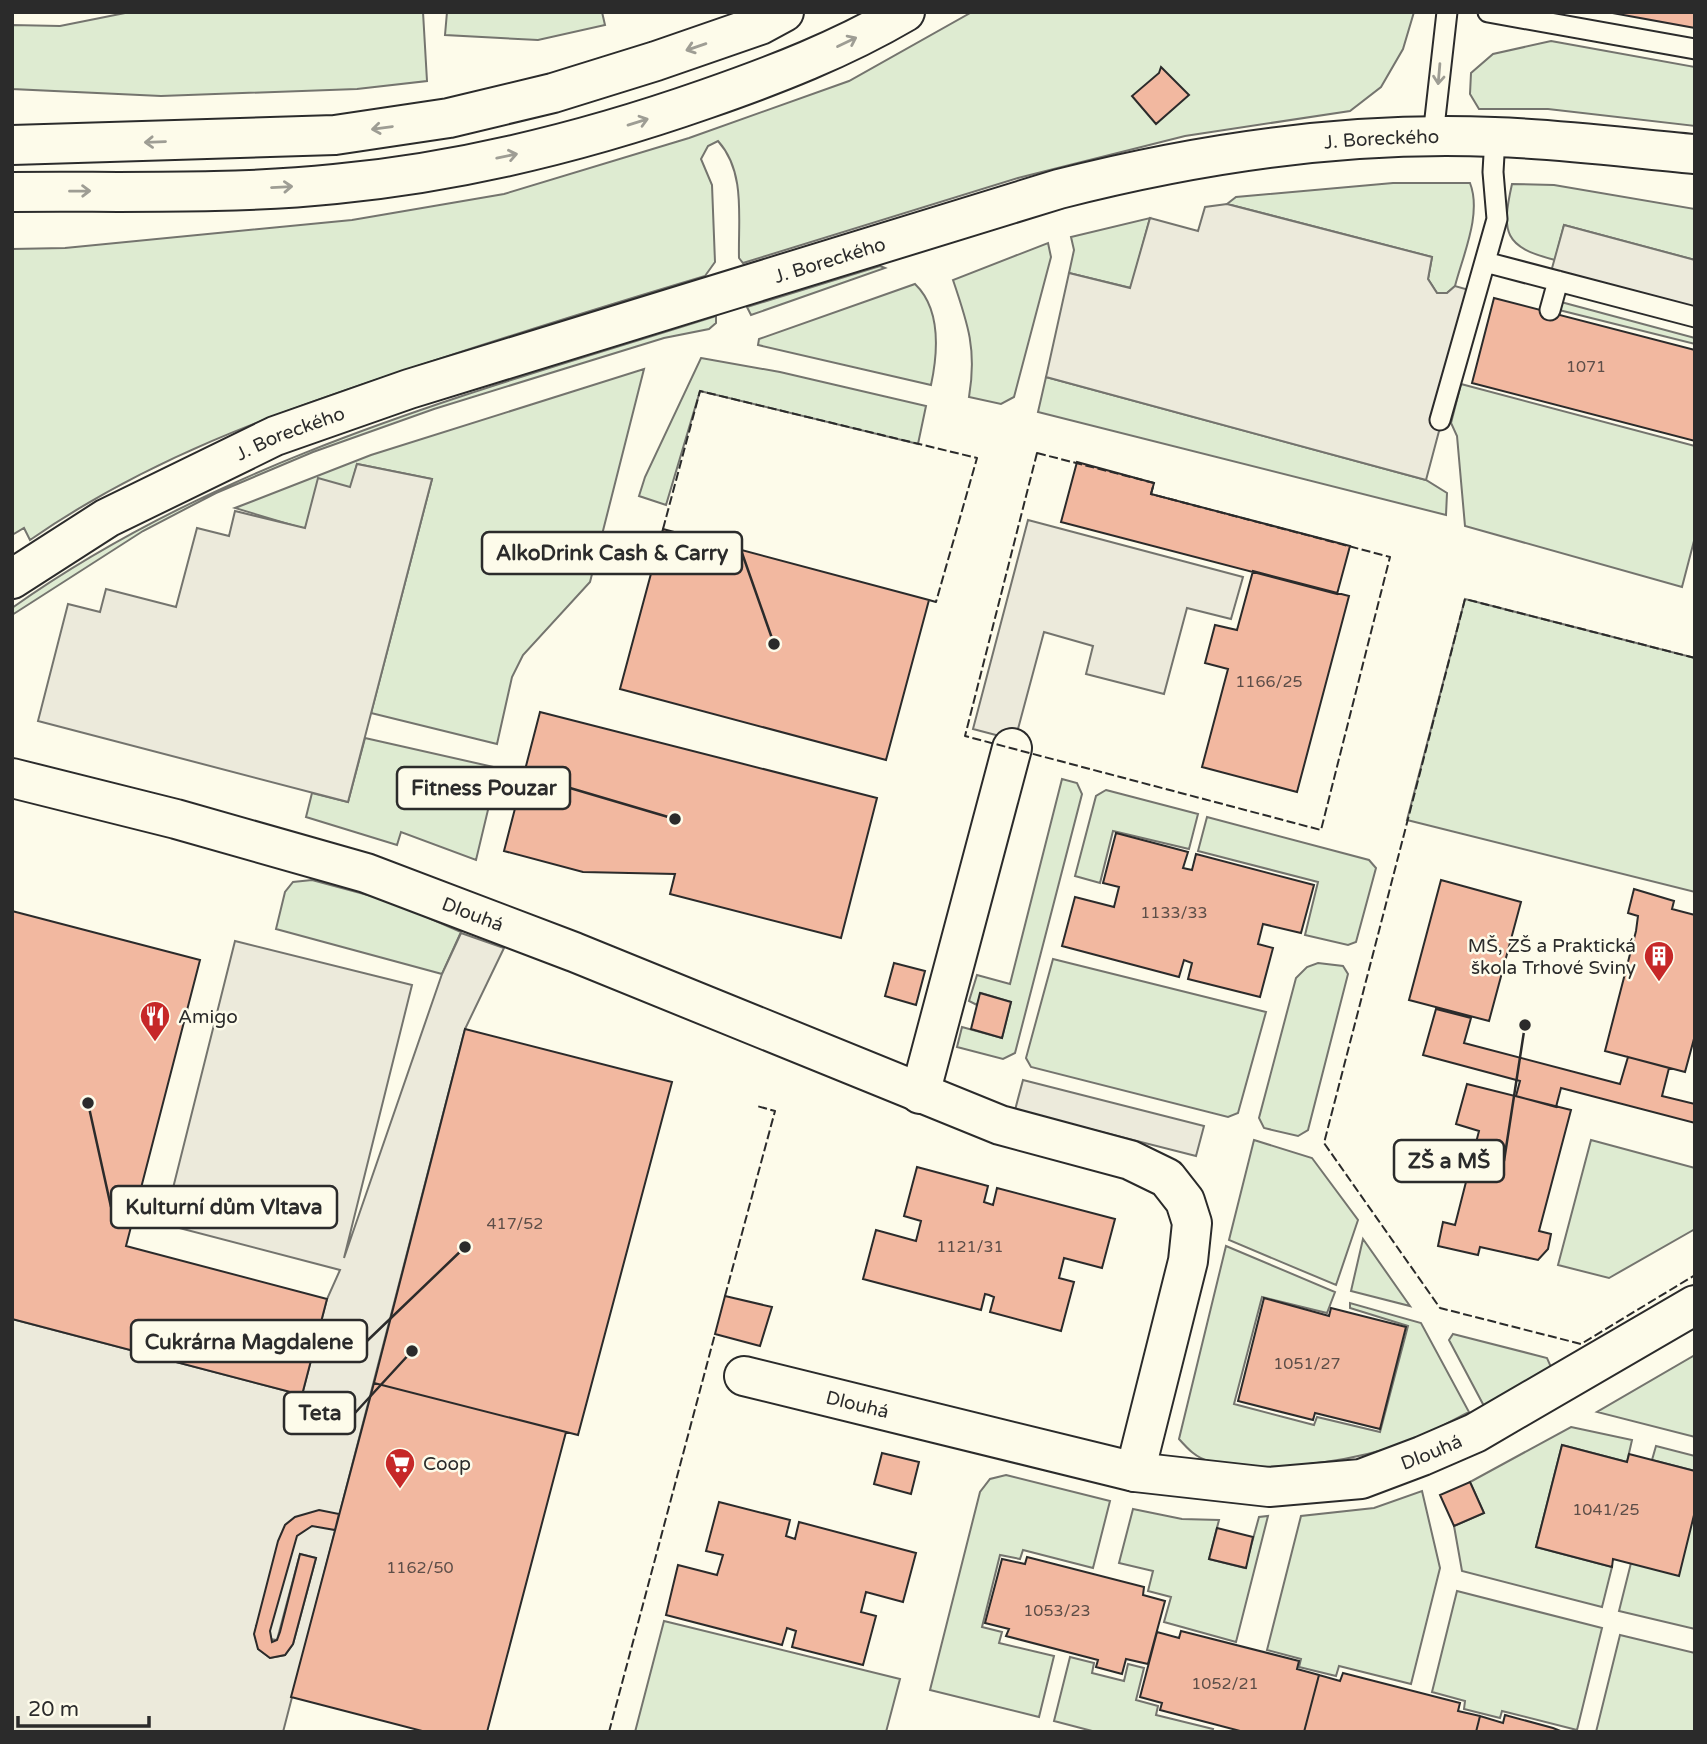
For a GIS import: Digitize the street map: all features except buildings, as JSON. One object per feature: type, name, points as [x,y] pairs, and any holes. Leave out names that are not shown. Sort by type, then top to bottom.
[{"type":"street","points":[[12,145],[335,135],[449,118],[553,93],[656,61],[760,25],[784,12]]},
{"type":"street","points":[[12,192],[214,190],[335,185],[453,168],[573,142],[678,109],[788,71],[905,12]]},
{"type":"street","name":"J. Boreckého","points":[[12,579],[107,518],[275,436],[409,389],[1059,190],[1133,170],[1307,144],[1433,136],[1496,137],[1695,154]]},
{"type":"street","points":[[920,1094],[1012,748]]},
{"type":"street","name":"Dlouhá","points":[[12,778],[176,819],[366,873],[574,952],[1000,1125],[1130,1160],[1167,1178],[1185,1201],[1192,1223],[1188,1261],[1135,1472]]},
{"type":"street","name":"Dlouhá","points":[[744,1376],[1135,1472],[1269,1487],[1361,1479],[1475,1433],[1695,1305]]},
{"type":"lane","points":[[1433,136],[1447,12]]},
{"type":"lane","points":[[1488,12],[1695,49]]},
{"type":"lane","points":[[1440,420],[1497,219],[1493,172],[1496,137]]},
{"type":"lane","points":[[1485,262],[1695,317]]},
{"type":"lane","points":[[1550,310],[1558,281]]},
{"type":"green space","points":[[130,12],[423,12],[427,81],[357,89],[161,96],[12,89],[12,25],[60,26]]},
{"type":"green space","points":[[447,12],[602,12],[605,25],[538,40],[445,35]]},
{"type":"green space","points":[[972,12],[1414,12],[1403,49],[1381,87],[1350,111],[1185,136],[1018,178],[743,263],[739,258],[737,181],[727,153],[718,141],[708,146],[701,159],[712,185],[715,262],[705,276],[308,403],[165,462],[74,511],[30,540],[24,528],[12,535],[12,249],[65,248],[352,220],[504,194],[689,138],[849,81]]},
{"type":"green space","points":[[1551,41],[1695,67],[1695,126],[1548,109],[1479,109],[1470,94],[1471,73],[1493,54]]},
{"type":"green space","points":[[1393,183],[1470,183],[1473,221],[1455,286],[1447,293],[1437,293],[1428,279],[1432,257],[1227,204],[1236,197]]},
{"type":"green space","points":[[1512,184],[1554,185],[1695,209],[1695,260],[1564,225],[1555,260],[1525,250],[1510,236],[1507,226]]},
{"type":"green space","points":[[1150,218],[1131,288],[1069,273],[1074,250],[1071,237]]},
{"type":"green space","points":[[1048,243],[1051,257],[1014,397],[1001,404],[969,397],[972,365],[970,337],[953,280]]},
{"type":"green space","points":[[880,266],[885,268],[751,315],[747,307]]},
{"type":"green space","points":[[915,284],[923,294],[933,318],[936,345],[931,385],[758,345],[759,339]]},
{"type":"green space","points":[[1561,302],[1695,338],[1695,344],[1559,310]]},
{"type":"green space","points":[[716,316],[716,323],[709,329],[664,338],[434,409],[313,452],[216,493],[143,531],[12,615],[12,608],[93,556],[177,510],[263,470],[442,403]]},
{"type":"green space","points":[[701,358],[780,372],[926,406],[918,444],[700,391],[666,505],[639,496],[645,477]]},
{"type":"green space","points":[[644,369],[590,582],[523,655],[512,677],[497,744],[371,713],[432,479],[357,464],[351,487],[305,529],[235,508],[371,455]]},
{"type":"green space","points":[[1046,377],[1426,480],[1447,493],[1446,515],[1038,412]]},
{"type":"green space","points":[[1461,384],[1695,446],[1695,537],[1682,587],[1465,526],[1457,436],[1451,423]]},
{"type":"green space","points":[[1465,599],[1695,658],[1695,892],[1407,820]]},
{"type":"green space","points":[[365,738],[498,768],[476,860],[401,832],[397,845],[306,817],[312,793],[348,802]]},
{"type":"green space","points":[[1062,779],[1077,783],[1082,794],[1015,1053],[1003,1059],[957,1047],[962,1027],[1002,1038],[1011,1002],[981,993],[977,1005],[969,1001],[977,975],[1010,984]]},
{"type":"green space","points":[[1106,790],[1198,814],[1189,849],[1113,831],[1100,883],[1075,876],[1096,796]]},
{"type":"green space","points":[[1207,817],[1369,860],[1376,868],[1356,942],[1348,945],[1305,935],[1318,882],[1198,851]]},
{"type":"green space","points":[[312,880],[390,901],[461,932],[442,974],[276,929],[285,892],[293,882]]},
{"type":"green space","points":[[1053,959],[1266,1012],[1238,1113],[1228,1117],[1031,1067],[1026,1058]]},
{"type":"green space","points":[[1318,963],[1343,966],[1348,974],[1308,1130],[1298,1136],[1264,1128],[1259,1118],[1296,978],[1307,967]]},
{"type":"green space","points":[[1254,1140],[1312,1158],[1358,1220],[1336,1285],[1229,1240]]},
{"type":"green space","points":[[1591,1140],[1695,1168],[1695,1229],[1609,1278],[1558,1265]]},
{"type":"green space","points":[[1363,1239],[1410,1306],[1351,1291]]},
{"type":"green space","points":[[1226,1246],[1335,1292],[1327,1313],[1262,1297],[1234,1404],[1314,1425],[1317,1417],[1380,1432],[1408,1326],[1350,1308],[1350,1303],[1421,1323],[1469,1412],[1400,1445],[1324,1462],[1252,1467],[1204,1460],[1196,1455],[1179,1439]]},
{"type":"green space","points":[[1453,1334],[1547,1358],[1551,1367],[1484,1406],[1449,1340]]},
{"type":"green space","points":[[1695,1355],[1695,1437],[1597,1412]]},
{"type":"green space","points":[[1571,1427],[1632,1440],[1627,1462],[1562,1445],[1536,1547],[1612,1567],[1602,1607],[1462,1571],[1454,1526],[1484,1513],[1470,1482]]},
{"type":"green space","points":[[1656,1446],[1695,1456],[1695,1471],[1652,1460]]},
{"type":"green space","points":[[1006,1475],[1110,1501],[1093,1568],[1023,1550],[1020,1559],[1000,1555],[982,1627],[1002,1632],[999,1643],[1054,1656],[1039,1717],[930,1690],[980,1492],[990,1479]]},
{"type":"green space","points":[[1422,1491],[1440,1568],[1411,1684],[1339,1666],[1336,1676],[1299,1667],[1301,1659],[1267,1650],[1301,1516],[1374,1508]]},
{"type":"green space","points":[[1133,1509],[1182,1519],[1219,1520],[1209,1559],[1245,1568],[1259,1517],[1268,1516],[1236,1642],[1164,1622],[1171,1597],[1148,1591],[1153,1571],[1119,1563]]},
{"type":"green space","points":[[1695,1511],[1695,1629],[1619,1611],[1631,1563]]},
{"type":"green space","points":[[1457,1591],[1602,1628],[1577,1730],[1502,1711],[1500,1718],[1464,1709],[1465,1701],[1432,1692]]},
{"type":"green space","points":[[664,1621],[900,1679],[886,1732],[635,1732]]},
{"type":"green space","points":[[1620,1635],[1695,1653],[1695,1732],[1596,1732]]},
{"type":"green space","points":[[1070,1657],[1094,1663],[1092,1673],[1124,1681],[1128,1664],[1144,1668],[1136,1700],[1158,1706],[1156,1715],[1213,1729],[1212,1732],[1096,1732],[1054,1721]]},
{"type":"shaded area","points":[[1227,204],[1432,257],[1428,279],[1437,293],[1447,293],[1455,286],[1476,292],[1426,480],[1046,377],[1069,273],[1130,288],[1150,218],[1198,231],[1205,207]]},
{"type":"shaded area","points":[[1564,225],[1695,260],[1695,318],[1549,279]]},
{"type":"shaded area","points":[[357,464],[432,479],[348,802],[38,721],[68,604],[100,612],[106,589],[176,607],[197,528],[229,536],[235,511],[305,528],[318,478],[350,487]]},
{"type":"shaded area","points":[[1028,520],[1243,577],[1231,619],[1187,608],[1164,694],[1086,674],[1093,646],[1044,632],[1015,740],[973,729]]},
{"type":"shaded area","points":[[461,933],[504,948],[465,1029],[283,1732],[12,1732],[12,1319],[302,1395],[327,1299],[340,1270],[164,1224],[235,941],[412,985],[344,1258],[442,974]],"holes":[[[300,1554],[316,1558],[293,1644],[285,1655],[270,1658],[258,1649],[256,1626],[270,1630],[270,1639],[277,1640]]]},
{"type":"shaded area","points":[[1023,1080],[1204,1126],[1196,1156],[1015,1110]]},
{"type":"fence","points":[[663,529],[700,391],[977,458],[936,602],[929,600]]},
{"type":"fence","points":[[1037,453],[1154,483],[1151,494],[1390,557],[1321,830],[965,736],[1037,453]]},
{"type":"fence","points":[[1695,658],[1465,599],[1324,1143],[1440,1308],[1581,1344],[1695,1275]]},
{"type":"fence","points":[[725,1296],[775,1111],[757,1106]]},
{"type":"fence","points":[[609,1732],[715,1334]]},
{"type":"place","name":"AlkoDrink Cash & Carry","points":[[774,644]]},
{"type":"place","name":"Fitness Pouzar","points":[[675,819]]},
{"type":"place","name":"MŠ, ZŠ a Praktická škola Trhové Sviny","points":[[1659,983]]},
{"type":"place","name":"ZŠ a MŠ","points":[[1525,1025]]},
{"type":"place","name":"Amigo","points":[[155,1043]]},
{"type":"place","name":"Kulturní dům Vltava","points":[[88,1103]]},
{"type":"place","name":"Cukrárna Magdalene","points":[[465,1247]]},
{"type":"place","name":"Teta","points":[[412,1351]]},
{"type":"place","name":"Coop","points":[[400,1490]]}]
